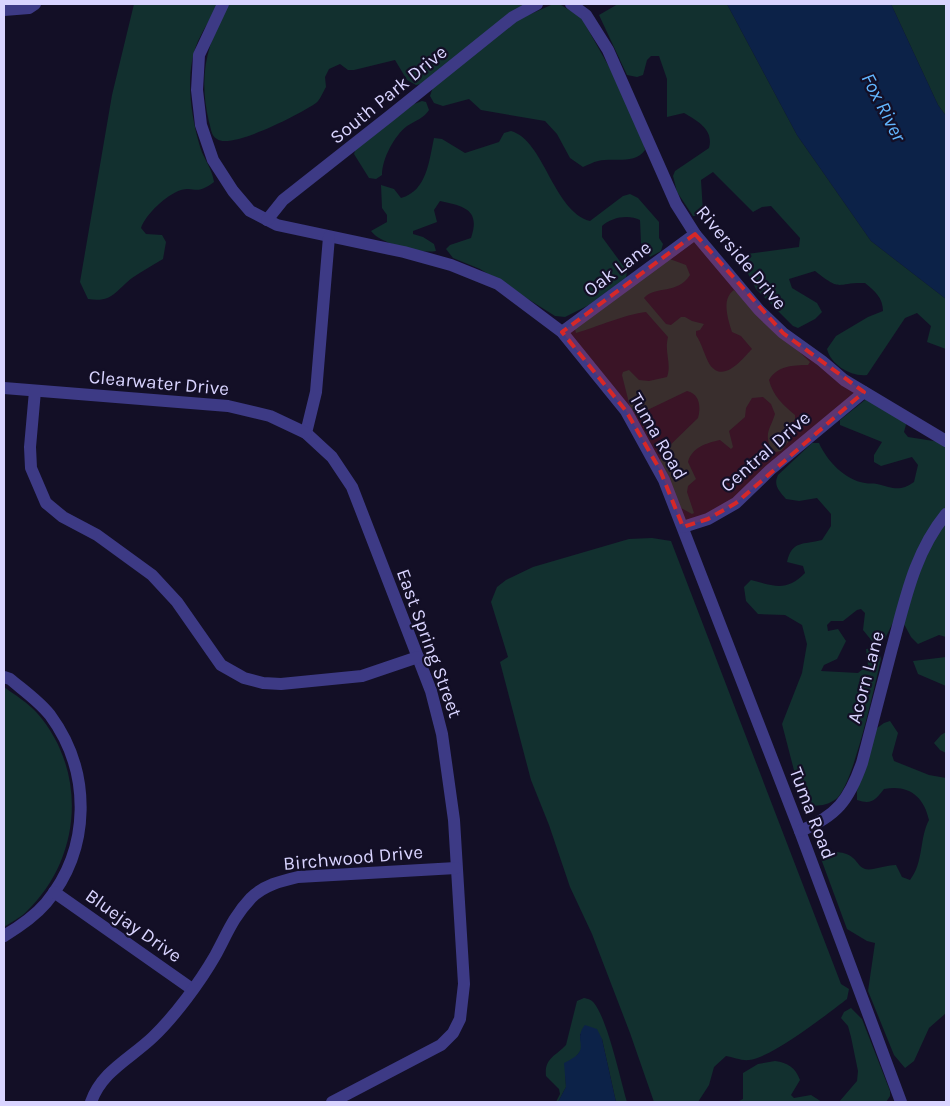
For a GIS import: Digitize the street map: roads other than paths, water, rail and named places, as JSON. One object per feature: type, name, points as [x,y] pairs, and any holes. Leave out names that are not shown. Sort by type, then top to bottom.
[{"type":"street","points":[[4,10],[29,8],[35,4]]},
{"type":"street","name":"Tuma Road","points":[[223,4],[199,55],[197,90],[201,125],[213,160],[233,191],[250,211],[277,225],[404,252],[451,265],[498,284],[562,332],[626,410],[660,470],[683,527],[902,1102]]},
{"type":"street","name":"South Park Drive","points":[[267,220],[283,200],[513,18],[537,4]]},
{"type":"street","name":"Riverside Drive","points":[[571,4],[586,15],[608,50],[676,204],[694,234],[759,310],[783,333],[822,361],[844,380],[946,441]]},
{"type":"street","name":"Oak Lane","points":[[562,332],[694,234]]},
{"type":"street","points":[[306,434],[316,392],[329,237]]},
{"type":"street","name":"Clearwater Drive","points":[[4,388],[228,406],[270,416],[306,434]]},
{"type":"street","points":[[35,391],[30,447],[31,468],[46,502],[63,517],[97,535],[152,576],[178,602],[221,665],[244,678],[263,684],[281,684],[362,676],[418,657]]},
{"type":"street","name":"Central Drive","points":[[683,527],[708,519],[736,502],[770,470],[864,392]]},
{"type":"street","name":"East Spring Street","points":[[306,434],[332,458],[352,487],[431,691],[445,749],[454,820],[464,984],[463,1004],[454,1033],[441,1046],[332,1102]]},
{"type":"street","name":"Acorn Lane","points":[[800,831],[821,823],[838,810],[852,790],[862,763],[910,582],[921,551],[946,514]]},
{"type":"street","points":[[4,677],[32,697],[49,714],[62,735],[76,768],[80,796],[80,831],[69,865],[54,892],[27,922],[4,936]]},
{"type":"street","name":"Birchwood Drive","points":[[91,1102],[94,1092],[112,1070],[153,1037],[192,989],[216,955],[232,920],[252,896],[273,883],[298,877],[456,868]]},
{"type":"street","name":"Bluejay Drive","points":[[54,892],[192,989]]},
{"type":"water","name":"Fox River","points":[[727,4],[891,4],[938,105],[946,116],[946,299],[871,241],[797,135]]},
{"type":"water","points":[[585,1025],[597,1029],[602,1039],[616,1102],[558,1102],[566,1087],[564,1063],[578,1054],[581,1049],[580,1036]]}]
